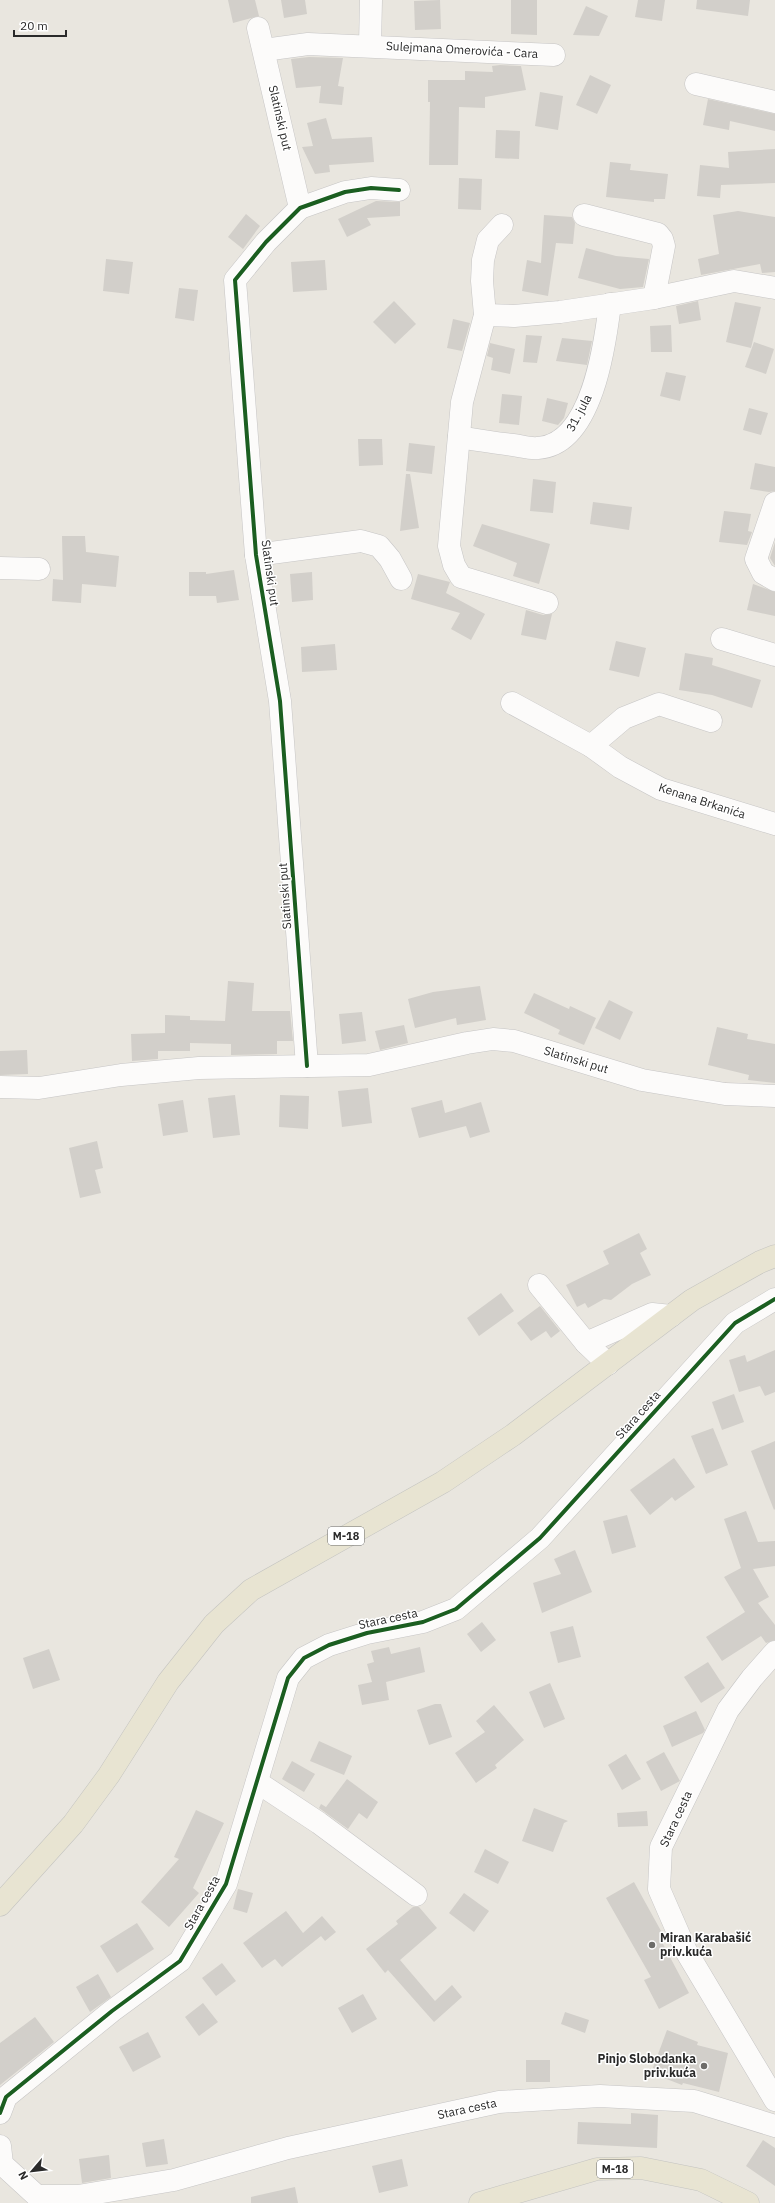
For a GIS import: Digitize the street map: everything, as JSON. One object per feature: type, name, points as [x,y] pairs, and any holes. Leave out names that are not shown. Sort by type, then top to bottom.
[{"type":"main road","name":"M-18","points":[[0,1905],[73,1824],[109,1775],[168,1682],[214,1624],[246,1595],[354,1531],[443,1482],[514,1435],[692,1300],[760,1262],[775,1256]]},
{"type":"main road","name":"M-18","points":[[480,2203],[597,2169],[641,2168],[702,2180],[748,2203]]},
{"type":"street","name":"Sulejmana Omerovića - Cara","points":[[370,0],[370,45]]},
{"type":"street","name":"Slatinski put","points":[[258,28],[300,208]]},
{"type":"street","name":"Sulejmana Omerovića - Cara","points":[[264,50],[308,44],[370,45],[414,50],[554,55]]},
{"type":"street","points":[[696,84],[775,102]]},
{"type":"street","name":"Slatinski put","points":[[307,1066],[280,701],[256,555],[235,280],[266,242],[300,208],[345,192],[371,188],[399,190]]},
{"type":"street","points":[[584,215],[658,234],[662,239],[664,246],[654,298]]},
{"type":"street","points":[[502,225],[488,240],[483,260],[482,282],[485,315],[462,402],[449,546],[454,565],[461,577],[547,603]]},
{"type":"street","points":[[485,315],[514,316],[545,313],[654,298],[734,281],[775,288]]},
{"type":"street","name":"31. jula","points":[[459,437],[537,448],[554,445],[567,436],[576,425],[595,379],[604,350],[610,304]]},
{"type":"street","points":[[775,503],[756,560],[763,573],[775,580]]},
{"type":"street","name":"Slatinski put","points":[[256,555],[361,541],[378,546],[390,559],[401,579]]},
{"type":"street","points":[[0,568],[39,569]]},
{"type":"street","points":[[722,639],[775,655]]},
{"type":"street","name":"Kenana Brkanića","points":[[512,703],[591,746],[620,767],[661,789],[775,824]]},
{"type":"street","points":[[591,746],[624,718],[659,704],[711,722]]},
{"type":"street","name":"Slatinski put","points":[[0,1087],[39,1088],[121,1075],[199,1068],[369,1066],[493,1039],[514,1041],[642,1080],[725,1094],[775,1096]]},
{"type":"street","points":[[539,1285],[586,1343],[608,1364]]},
{"type":"street","name":"Stara cesta","points":[[0,2113],[6,2097],[112,2011],[180,1961],[226,1884],[288,1678],[304,1658],[329,1644],[367,1633],[423,1622],[456,1609],[540,1538],[735,1323],[775,1299]]},
{"type":"street","points":[[586,1343],[652,1314],[671,1316]]},
{"type":"street","name":"Stara cesta","points":[[775,1652],[752,1678],[728,1710],[661,1847],[659,1889],[686,1951],[775,2100]]},
{"type":"street","points":[[257,1782],[319,1823],[416,1895]]},
{"type":"street","name":"Stara cesta","points":[[0,2146],[2,2164],[37,2196],[78,2196],[174,2180],[288,2148],[499,2102],[600,2096],[694,2101],[775,2126]]},
{"type":"building","points":[[228,0],[255,0],[259,16],[233,23]]},
{"type":"building","points":[[281,0],[305,0],[307,14],[284,18]]},
{"type":"building","points":[[440,0],[441,29],[415,30],[414,1]]},
{"type":"building","points":[[511,0],[537,0],[537,35],[511,34]]},
{"type":"building","points":[[638,0],[665,0],[662,21],[635,17]]},
{"type":"building","points":[[697,0],[750,0],[748,16],[696,9]]},
{"type":"building","points":[[586,6],[608,16],[599,36],[573,35]]},
{"type":"building","points":[[309,57],[343,58],[338,86],[344,87],[342,105],[319,103],[321,86],[296,88],[291,59]]},
{"type":"building","points":[[492,66],[521,66],[526,90],[485,97],[485,108],[459,107],[458,165],[429,165],[430,102],[428,102],[428,80],[465,80],[465,71],[493,72]]},
{"type":"building","points":[[590,75],[611,85],[597,114],[576,105]]},
{"type":"building","points":[[540,92],[563,96],[558,130],[535,126]]},
{"type":"building","points":[[708,99],[775,114],[775,131],[730,121],[729,130],[703,125]]},
{"type":"building","points":[[326,118],[332,139],[372,137],[374,162],[329,165],[330,172],[315,174],[302,147],[313,146],[307,123]]},
{"type":"building","points":[[496,130],[520,131],[519,159],[495,158]]},
{"type":"building","points":[[775,149],[775,183],[721,185],[720,198],[697,196],[700,165],[729,168],[728,152]]},
{"type":"building","points":[[610,162],[631,164],[630,170],[668,174],[665,199],[654,199],[654,202],[606,197]]},
{"type":"building","points":[[459,178],[482,179],[481,210],[458,209]]},
{"type":"building","points":[[376,201],[400,202],[400,216],[367,218],[371,225],[347,237],[338,219]]},
{"type":"building","points":[[738,211],[775,217],[775,272],[762,273],[760,264],[701,275],[698,259],[719,254],[713,215]]},
{"type":"building","points":[[246,214],[260,226],[243,249],[228,237]]},
{"type":"building","points":[[544,215],[572,217],[575,223],[573,244],[556,243],[548,296],[522,291],[527,260],[541,263]]},
{"type":"building","points":[[586,248],[616,256],[649,259],[643,287],[620,289],[578,278]]},
{"type":"building","points":[[106,259],[133,262],[129,294],[103,291]]},
{"type":"building","points":[[325,260],[327,290],[293,292],[291,262]]},
{"type":"building","points":[[179,288],[198,290],[194,321],[175,318]]},
{"type":"building","points":[[394,301],[416,324],[395,344],[373,322]]},
{"type":"building","points":[[698,301],[701,320],[679,324],[676,306]]},
{"type":"building","points":[[735,302],[761,307],[751,348],[726,342]]},
{"type":"building","points":[[453,319],[470,323],[462,351],[447,348]]},
{"type":"building","points":[[671,325],[672,352],[651,352],[650,326]]},
{"type":"building","points":[[526,335],[542,336],[537,363],[523,362]]},
{"type":"building","points":[[562,338],[592,341],[587,365],[556,361]]},
{"type":"building","points":[[754,342],[774,349],[766,374],[745,367]]},
{"type":"building","points":[[490,343],[515,349],[510,374],[491,370],[493,358],[487,356]]},
{"type":"building","points":[[666,372],[686,376],[680,401],[660,396]]},
{"type":"building","points":[[502,394],[522,396],[519,425],[499,423]]},
{"type":"building","points":[[547,398],[568,403],[564,418],[558,425],[542,421]]},
{"type":"building","points":[[749,408],[768,413],[761,435],[743,430]]},
{"type":"building","points":[[358,439],[382,439],[383,465],[359,466]]},
{"type":"building","points":[[409,443],[435,446],[432,474],[406,471]]},
{"type":"building","points":[[755,463],[775,467],[775,491],[769,492],[750,489]]},
{"type":"building","points":[[406,474],[410,474],[419,528],[400,531]]},
{"type":"building","points":[[533,479],[556,482],[553,513],[530,511]]},
{"type":"building","points":[[593,502],[632,507],[629,530],[590,524]]},
{"type":"building","points":[[724,511],[751,514],[748,531],[752,532],[747,545],[719,542]]},
{"type":"building","points":[[482,524],[550,544],[539,584],[513,576],[517,563],[473,546]]},
{"type":"building","points":[[62,536],[85,536],[86,552],[119,556],[116,587],[82,584],[81,603],[52,601],[53,579],[63,580]]},
{"type":"building","points":[[775,542],[775,566],[770,558]]},
{"type":"building","points":[[234,570],[239,600],[217,603],[216,596],[189,596],[189,572],[206,572],[206,574]]},
{"type":"building","points":[[312,572],[313,600],[292,602],[290,574]]},
{"type":"building","points":[[418,574],[450,582],[446,593],[485,614],[471,640],[451,629],[460,613],[411,599]]},
{"type":"building","points":[[753,584],[775,592],[775,616],[747,610]]},
{"type":"building","points":[[526,610],[543,615],[552,614],[546,640],[521,635]]},
{"type":"building","points":[[616,641],[646,648],[639,677],[609,670]]},
{"type":"building","points":[[335,644],[337,670],[302,672],[301,647]]},
{"type":"building","points":[[685,653],[713,658],[712,665],[761,680],[752,708],[712,695],[679,690]]},
{"type":"building","points":[[228,981],[254,983],[252,1011],[290,1011],[293,1041],[277,1041],[277,1054],[231,1055],[231,1044],[190,1043],[190,1051],[158,1051],[158,1059],[132,1061],[131,1034],[165,1033],[165,1015],[190,1016],[190,1020],[225,1021]]},
{"type":"building","points":[[480,986],[486,1020],[457,1025],[456,1018],[415,1028],[408,999],[433,992]]},
{"type":"building","points":[[534,993],[569,1009],[570,1006],[596,1018],[584,1045],[558,1034],[560,1030],[524,1013]]},
{"type":"building","points":[[609,1000],[633,1012],[620,1040],[595,1028]]},
{"type":"building","points":[[362,1012],[366,1041],[342,1044],[339,1014]]},
{"type":"building","points":[[404,1025],[408,1043],[380,1050],[375,1031]]},
{"type":"building","points":[[717,1027],[748,1034],[747,1039],[775,1044],[775,1083],[748,1080],[749,1075],[708,1065]]},
{"type":"building","points":[[27,1050],[28,1074],[0,1075],[0,1051]]},
{"type":"building","points":[[368,1088],[372,1123],[342,1127],[338,1091]]},
{"type":"building","points":[[235,1095],[240,1135],[213,1138],[208,1098]]},
{"type":"building","points":[[280,1095],[309,1096],[308,1129],[279,1127]]},
{"type":"building","points":[[183,1100],[188,1132],[163,1136],[158,1104]]},
{"type":"building","points":[[442,1100],[445,1113],[481,1102],[490,1132],[470,1138],[466,1126],[419,1138],[411,1108]]},
{"type":"building","points":[[97,1141],[103,1168],[95,1170],[101,1193],[80,1198],[69,1148]]},
{"type":"building","points":[[639,1233],[647,1249],[640,1253],[651,1275],[632,1284],[611,1300],[604,1299],[588,1308],[585,1303],[577,1307],[566,1285],[609,1264],[603,1251]]},
{"type":"building","points":[[501,1293],[514,1311],[479,1336],[467,1318]]},
{"type":"building","points":[[540,1306],[560,1331],[551,1338],[546,1331],[531,1341],[517,1323]]},
{"type":"building","points":[[775,1350],[775,1392],[765,1396],[760,1386],[739,1392],[729,1360],[745,1355],[747,1362]]},
{"type":"building","points":[[734,1394],[744,1422],[722,1430],[712,1402]]},
{"type":"building","points":[[713,1428],[728,1465],[706,1474],[691,1436]]},
{"type":"building","points":[[775,1441],[775,1509],[774,1510],[751,1451]]},
{"type":"building","points":[[674,1458],[695,1487],[675,1501],[672,1497],[650,1515],[630,1490]]},
{"type":"building","points":[[746,1511],[758,1542],[775,1541],[775,1566],[753,1569],[769,1597],[758,1603],[775,1625],[775,1640],[766,1643],[761,1636],[722,1661],[706,1637],[745,1612],[724,1577],[741,1568],[724,1519]]},
{"type":"building","points":[[627,1515],[636,1547],[612,1554],[603,1521]]},
{"type":"building","points":[[575,1550],[592,1592],[542,1613],[533,1583],[561,1574],[554,1559]]},
{"type":"building","points":[[482,1622],[496,1640],[481,1652],[467,1634]]},
{"type":"building","points":[[573,1626],[581,1657],[558,1663],[550,1632]]},
{"type":"building","points":[[389,1647],[391,1654],[420,1647],[425,1672],[386,1682],[389,1700],[362,1705],[358,1685],[372,1682],[367,1664],[374,1662],[371,1651]]},
{"type":"building","points":[[49,1649],[60,1680],[33,1689],[23,1658]]},
{"type":"building","points":[[708,1662],[725,1688],[701,1703],[684,1677]]},
{"type":"building","points":[[550,1683],[565,1719],[544,1728],[529,1692]]},
{"type":"building","points":[[435,1704],[441,1704],[452,1737],[429,1745],[417,1710]]},
{"type":"building","points":[[494,1705],[524,1740],[495,1765],[497,1768],[476,1783],[455,1753],[485,1732],[476,1721]]},
{"type":"building","points":[[696,1711],[705,1730],[703,1733],[672,1747],[663,1726]]},
{"type":"building","points":[[319,1741],[352,1756],[344,1775],[310,1761]]},
{"type":"building","points":[[664,1752],[680,1781],[661,1791],[646,1762]]},
{"type":"building","points":[[626,1754],[641,1779],[622,1790],[608,1765]]},
{"type":"building","points":[[292,1761],[315,1774],[304,1792],[282,1779]]},
{"type":"building","points":[[347,1779],[378,1802],[367,1819],[359,1813],[348,1829],[319,1808],[321,1804],[326,1807]]},
{"type":"building","points":[[534,1808],[568,1821],[564,1823],[553,1852],[522,1841]]},
{"type":"building","points":[[196,1810],[224,1823],[193,1888],[199,1893],[169,1927],[141,1902],[179,1859],[174,1857]]},
{"type":"building","points":[[647,1811],[648,1826],[618,1827],[617,1813]]},
{"type":"building","points":[[485,1849],[509,1862],[498,1884],[474,1872]]},
{"type":"building","points":[[634,1882],[666,1940],[662,1942],[689,1993],[659,2009],[644,1980],[651,1977],[606,1898]]},
{"type":"building","points":[[238,1889],[253,1893],[247,1913],[233,1909]]},
{"type":"building","points":[[464,1893],[489,1911],[474,1932],[449,1913]]},
{"type":"building","points":[[413,1907],[419,1907],[437,1928],[400,1960],[435,2001],[452,1985],[462,1997],[434,2022],[388,1970],[385,1973],[366,1949],[398,1924],[396,1921]]},
{"type":"building","points":[[286,1911],[303,1933],[322,1916],[336,1932],[325,1941],[321,1936],[282,1967],[275,1959],[262,1968],[243,1943]]},
{"type":"building","points":[[137,1923],[154,1949],[117,1973],[100,1946]]},
{"type":"building","points":[[222,1963],[236,1981],[216,1996],[202,1978]]},
{"type":"building","points":[[98,1974],[111,1997],[90,2012],[76,1987]]},
{"type":"building","points":[[363,1994],[377,2019],[352,2033],[338,2008]]},
{"type":"building","points":[[203,2003],[218,2022],[199,2036],[185,2017]]},
{"type":"building","points":[[565,2012],[589,2020],[585,2033],[561,2024]]},
{"type":"building","points":[[35,2017],[54,2042],[0,2085],[0,2043]]},
{"type":"building","points":[[667,2030],[698,2042],[697,2045],[728,2053],[719,2092],[683,2083],[682,2085],[651,2073]]},
{"type":"building","points":[[148,2032],[161,2057],[133,2072],[119,2047]]},
{"type":"building","points":[[526,2060],[550,2060],[550,2082],[526,2082]]},
{"type":"building","points":[[631,2113],[658,2115],[657,2148],[577,2144],[578,2122],[631,2124]]},
{"type":"building","points":[[164,2139],[168,2164],[146,2167],[142,2143]]},
{"type":"building","points":[[763,2140],[775,2148],[775,2186],[746,2166]]},
{"type":"building","points":[[109,2155],[111,2178],[82,2183],[79,2159]]},
{"type":"building","points":[[402,2159],[408,2186],[379,2193],[372,2166]]},
{"type":"building","points":[[295,2187],[298,2203],[251,2203],[251,2197]]},
{"type":"cycle path","points":[[307,1066],[280,701],[256,555],[235,280],[266,242],[300,208],[345,192],[371,188],[399,190]]},
{"type":"cycle path","points":[[0,2113],[6,2097],[112,2011],[180,1961],[226,1884],[288,1678],[304,1658],[329,1645],[367,1633],[423,1622],[456,1609],[540,1538],[735,1323],[775,1299]]},
{"type":"place","name":"Miran Karabašić priv.kuća","points":[[652,1945]]},
{"type":"place","name":"Pinjo Slobodanka priv.kuća","points":[[704,2066]]}]
